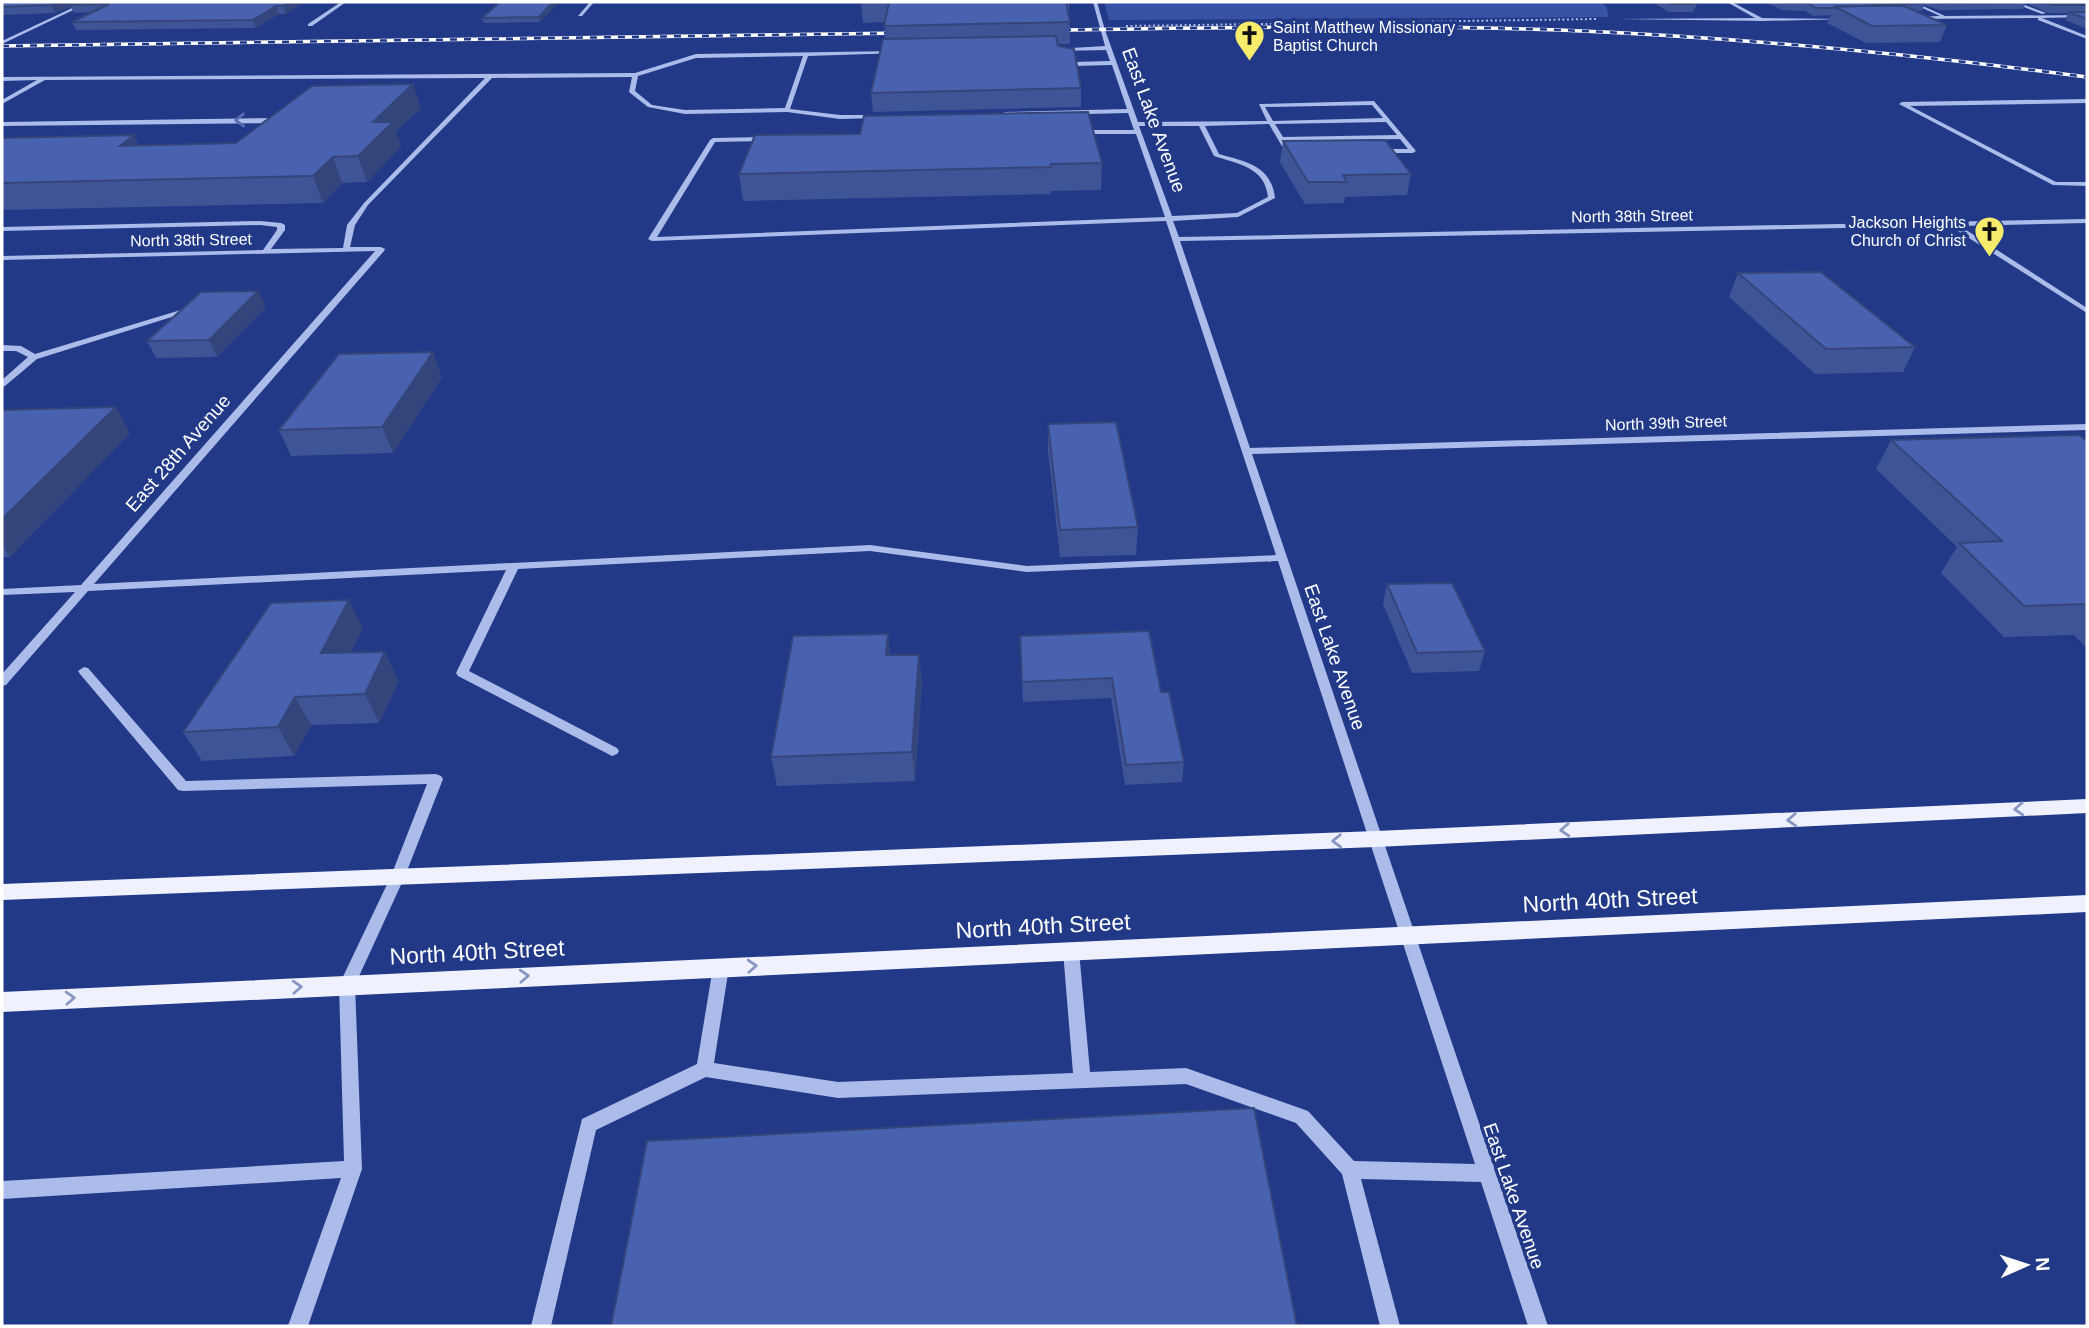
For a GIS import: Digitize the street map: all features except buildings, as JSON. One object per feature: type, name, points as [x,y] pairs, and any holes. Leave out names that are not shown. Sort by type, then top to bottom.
[{"type":"main road","points":[[2,892],[1376,839],[2087,806]]},
{"type":"main road","name":"North 40th Street","points":[[2,1002],[2087,903]]},
{"type":"street","points":[[2,43],[88,2]]},
{"type":"street","points":[[310,24],[344,2]]},
{"type":"street","points":[[580,15],[592,2]]},
{"type":"street","name":"East Lake Avenue","points":[[1095,2],[1108,48],[1176,239],[1538,1326]]},
{"type":"street","points":[[1729,2],[1764,20]]},
{"type":"street","points":[[1911,2],[1948,18]]},
{"type":"street","points":[[2013,2],[2055,16]]},
{"type":"street","points":[[1909,18],[2087,16]]},
{"type":"street","points":[[2033,17],[2087,38]]},
{"type":"street","points":[[1622,19],[1856,19]]},
{"type":"street","points":[[1050,49],[1108,48]]},
{"type":"street","points":[[1060,49],[1062,61],[1067,63],[1114,63]]},
{"type":"street","points":[[2,79],[635,75],[696,56],[904,52]]},
{"type":"street","points":[[787,110],[806,54]]},
{"type":"street","points":[[635,75],[632,92],[650,106],[685,112],[787,110],[840,117],[892,116]]},
{"type":"street","points":[[345,250],[351,225],[366,204],[490,76]]},
{"type":"street","points":[[2,102],[44,78]]},
{"type":"street","points":[[2087,101],[1902,104],[2055,184],[2087,184]]},
{"type":"street","points":[[1303,153],[1289,153],[1261,105],[1374,103],[1413,151],[1372,151]]},
{"type":"street","points":[[998,114],[1131,111]]},
{"type":"street","points":[[2,124],[279,120],[284,123],[274,132]]},
{"type":"street","points":[[1076,132],[1201,124],[1388,120]]},
{"type":"street","points":[[780,138],[713,140],[652,239],[1238,215],[1272,198],[1272,184],[1264,174],[1216,155],[1201,124]]},
{"type":"street","points":[[1281,139],[1402,137]]},
{"type":"street","name":"North 38th Street","points":[[1176,239],[2087,221]]},
{"type":"street","points":[[2,229],[260,223],[281,225],[265,252]]},
{"type":"street","points":[[1952,223],[2087,311]]},
{"type":"street","name":"North 38th Street","points":[[2,258],[381,249]]},
{"type":"street","name":"East 28th Avenue","points":[[2,682],[381,249]]},
{"type":"street","points":[[2,384],[34,357],[187,311]]},
{"type":"street","points":[[2,348],[18,348],[34,357]]},
{"type":"street","name":"North 39th Street","points":[[1245,451],[2087,427]]},
{"type":"street","points":[[2,592],[870,548],[1027,569],[1282,558]]},
{"type":"street","points":[[513,567],[462,673],[612,751]]},
{"type":"street","points":[[85,671],[183,786],[436,779],[398,876],[347,985],[353,1169],[298,1326]]},
{"type":"street","points":[[1072,951],[1082,1081]]},
{"type":"street","points":[[705,1069],[721,967]]},
{"type":"street","points":[[541,1326],[588,1125],[705,1069],[838,1090],[1186,1076],[1302,1117],[1350,1170],[1390,1326]]},
{"type":"street","points":[[2,1190],[353,1169]]},
{"type":"street","points":[[1350,1170],[1487,1172]]},
{"type":"path","points":[[1101,26],[1622,19]]},
{"type":"shaded area","points":[[1104,2],[1599,2],[1606,6],[1609,17],[1109,20]]},
{"type":"railway","points":[[1050,30],[1368,27],[1559,30],[1824,48],[2087,77]]},
{"type":"railway","points":[[2,46],[903,33]]},
{"type":"place","name":"Saint Matthew Missionary Baptist Church","points":[[1250,63]]},
{"type":"place","name":"Jackson Heights Church of Christ","points":[[1989,258]]}]
